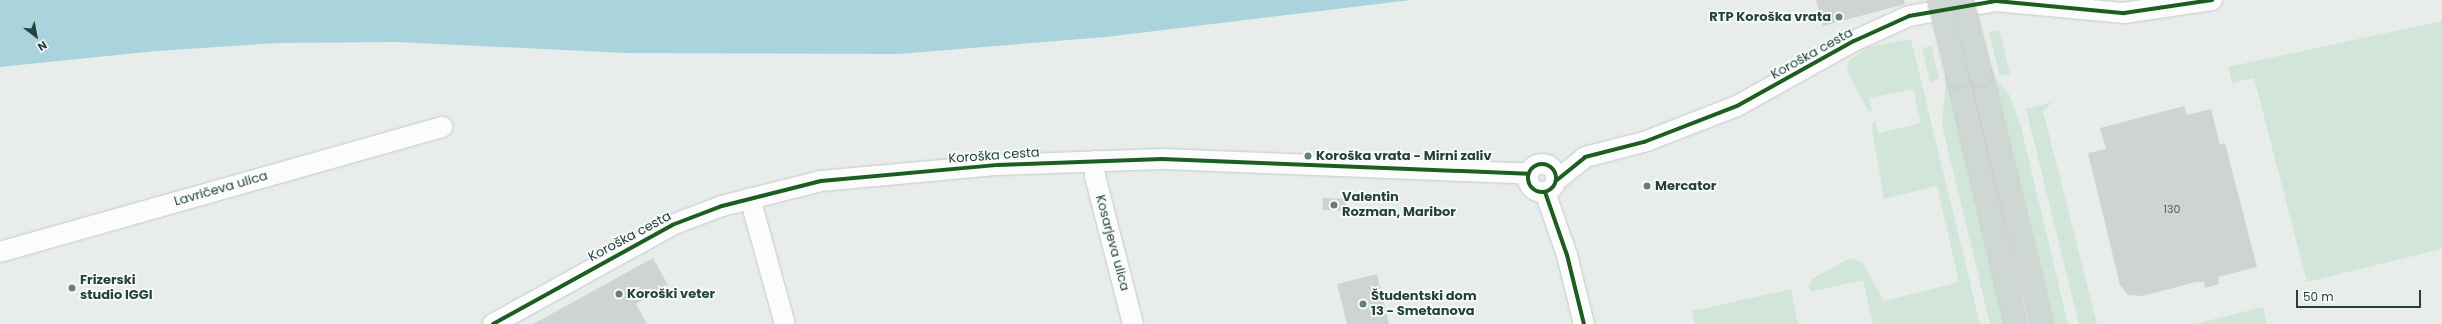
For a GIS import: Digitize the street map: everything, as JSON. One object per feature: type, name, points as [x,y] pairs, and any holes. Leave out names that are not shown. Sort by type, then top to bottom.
[{"type":"main road","points":[[1939,0],[2016,324]]},
{"type":"main road","points":[[1962,0],[2042,324]]},
{"type":"street","name":"Koroška cesta","points":[[493,324],[672,225],[750,198],[821,181],[890,173],[1094,161],[1162,159],[1544,177],[1585,157],[1644,142],[1737,106],[1854,41],[1909,16],[1996,2],[2047,3],[2124,13],[2212,0]]},
{"type":"street","name":"Lavričeva ulica","points":[[0,252],[443,127]]},
{"type":"street","name":"Kosarjeva ulica","points":[[1094,161],[1095,176],[1134,324]]},
{"type":"street","points":[[1544,177],[1565,248],[1584,324]]},
{"type":"street","points":[[750,198],[785,324]]},
{"type":"green space","points":[[2442,21],[2442,249],[2307,282],[2254,78],[2232,83],[2228,67]]},
{"type":"green space","points":[[1999,30],[2010,74],[2003,76],[1999,74],[1989,32]]},
{"type":"green space","points":[[1911,39],[1980,324],[1873,324],[1863,280],[1810,292],[1809,285],[1812,279],[1850,258],[1862,262],[1884,301],[1959,282],[1937,186],[1884,199],[1871,124],[1875,121],[1879,133],[1921,123],[1913,89],[1869,98],[1872,111],[1868,111],[1847,71],[1849,61],[1868,47]]},
{"type":"green space","points":[[1931,46],[1939,78],[1930,83],[1922,48]]},
{"type":"green space","points":[[1992,75],[2009,94],[2021,127],[2068,324],[2054,324]]},
{"type":"green space","points":[[1946,77],[1948,77],[2006,324],[1990,324],[1942,125]]},
{"type":"green space","points":[[2053,102],[2043,111],[2097,324],[2079,324],[2026,109]]},
{"type":"green space","points":[[1791,289],[1798,324],[1695,324],[1692,311]]},
{"type":"green space","points":[[2263,307],[2267,324],[2194,324]]},
{"type":"water","points":[[0,0],[1411,0],[1106,37],[898,54],[625,53],[397,42],[278,43],[156,51],[0,67]]},
{"type":"building","name":"RTP Koroška vrata","points":[[1816,0],[1904,0],[1905,4],[1823,26]]},
{"type":"building","points":[[2184,106],[2187,115],[2211,109],[2220,145],[2225,143],[2257,267],[2218,277],[2219,284],[2205,288],[2204,282],[2196,282],[2142,296],[2128,295],[2120,285],[2088,153],[2106,149],[2100,128]]},
{"type":"building","name":"Valentin Rozman, Maribor","points":[[1323,198],[1346,199],[1346,211],[1323,210]]},
{"type":"building","name":"Koroški veter","points":[[653,258],[668,285],[636,304],[647,324],[533,324]]},
{"type":"building","name":"Študentski dom 13 - Smetanova","points":[[1377,274],[1389,324],[1347,324],[1337,284]]},
{"type":"cycle path","points":[[1557,180],[1585,157],[1644,142],[1737,106],[1854,41],[1909,16],[1996,1],[2124,13],[2212,0]]},
{"type":"cycle path","points":[[493,324],[672,225],[722,206],[821,181],[998,165],[1162,159],[1528,174]]},
{"type":"cycle path","points":[[1542,164],[1548,165],[1552,168],[1555,172],[1556,178],[1555,184],[1552,188],[1548,191],[1542,192],[1536,191],[1532,188],[1529,184],[1528,178],[1529,172],[1532,168],[1536,165],[1542,164]]},
{"type":"cycle path","points":[[1545,192],[1567,255],[1584,324]]},
{"type":"place","name":"RTP Koroška vrata","points":[[1839,17]]},
{"type":"place","name":"Koroška vrata - Mirni zaliv","points":[[1308,156]]},
{"type":"place","name":"Mercator","points":[[1647,186]]},
{"type":"place","name":"Valentin Rozman, Maribor","points":[[1334,205]]},
{"type":"place","name":"Frizerski studio IGGI","points":[[72,288]]},
{"type":"place","name":"Koroški veter","points":[[619,294]]},
{"type":"place","name":"Študentski dom 13 - Smetanova","points":[[1363,304]]}]
